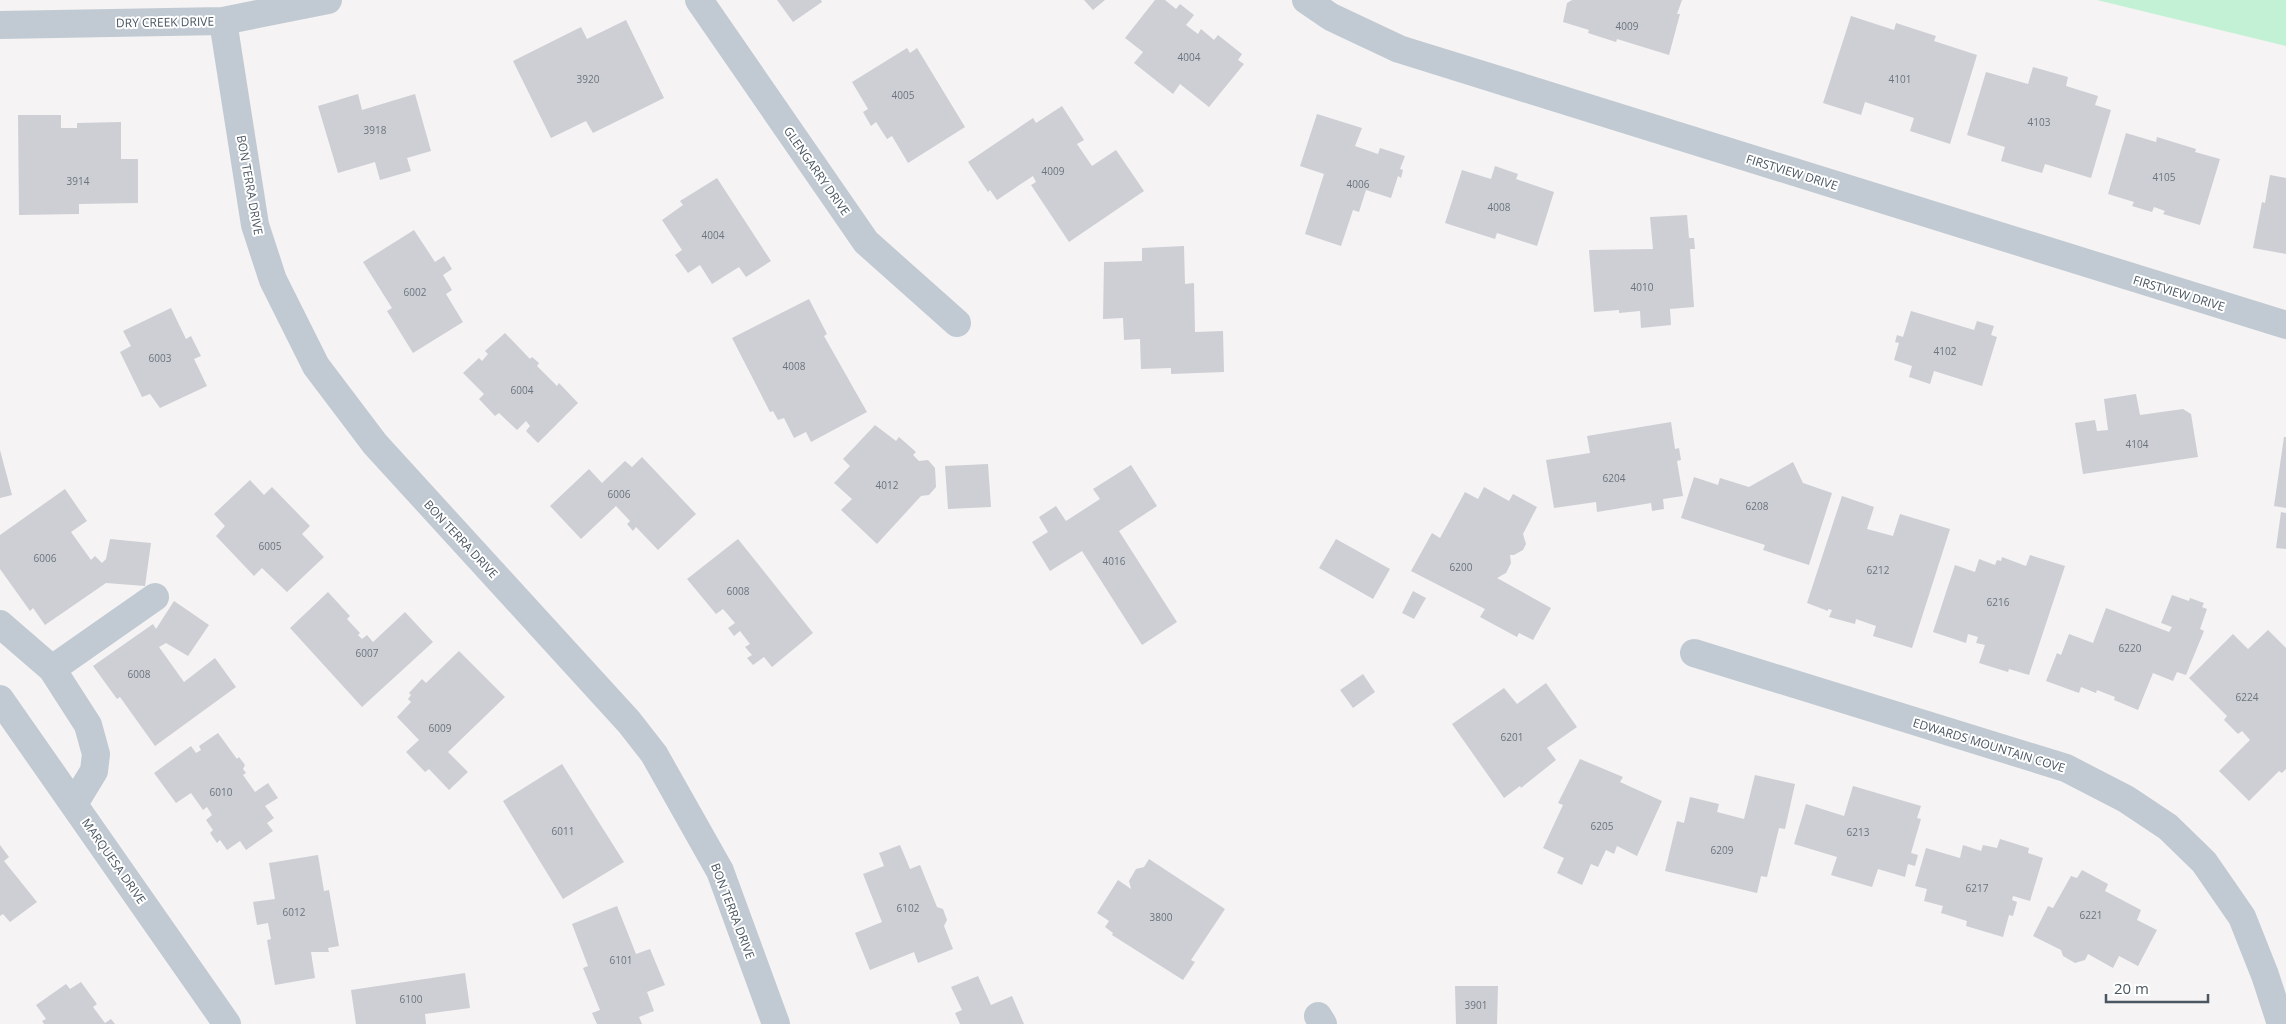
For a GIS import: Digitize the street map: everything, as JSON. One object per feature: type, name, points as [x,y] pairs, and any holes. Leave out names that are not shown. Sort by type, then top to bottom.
[{"type":"street","name":"DRY CREEK DRIVE","points":[[0,25],[223,21],[328,0]]},
{"type":"street","name":"GLENGARRY DRIVE","points":[[700,0],[866,242],[957,324]]},
{"type":"street","name":"FIRSTVIEW DRIVE","points":[[1306,0],[1331,18],[1399,49],[2286,325]]},
{"type":"street","name":"BON TERRA DRIVE","points":[[223,21],[255,225],[273,280],[316,366],[375,444],[629,722],[654,754],[720,871],[776,1024]]},
{"type":"street","points":[[52,669],[155,597]]},
{"type":"street","points":[[0,624],[52,669],[88,725],[96,754],[94,771],[74,804]]},
{"type":"street","name":"EDWARDS MOUNTAIN COVE","points":[[1694,653],[2066,768],[2126,799],[2168,827],[2204,862],[2242,918],[2265,975],[2281,1024]]},
{"type":"street","name":"MARQUESA DRIVE","points":[[0,699],[227,1024]]},
{"type":"green space","points":[[2097,0],[2286,0],[2286,46]]},
{"type":"building","points":[[777,0],[821,0],[822,2],[793,22]]},
{"type":"building","points":[[1084,0],[1105,0],[1093,10]]},
{"type":"building","points":[[1155,0],[1165,0],[1176,9],[1180,4],[1194,15],[1186,25],[1198,34],[1201,29],[1214,40],[1218,35],[1242,54],[1238,60],[1244,64],[1209,107],[1180,84],[1173,94],[1134,63],[1143,52],[1125,38]]},
{"type":"building","points":[[1572,0],[1682,0],[1677,14],[1680,14],[1669,55],[1617,39],[1616,42],[1588,33],[1589,30],[1563,22],[1567,3]]},
{"type":"building","points":[[1851,16],[1894,30],[1896,23],[1936,36],[1934,41],[1977,55],[1950,144],[1910,131],[1914,118],[1865,102],[1861,115],[1823,103]]},
{"type":"building","points":[[626,20],[664,98],[593,133],[586,121],[551,138],[513,61],[581,27],[587,39]]},
{"type":"building","points":[[907,48],[910,53],[917,48],[965,127],[908,163],[892,136],[887,139],[876,122],[871,126],[863,112],[868,109],[852,82]]},
{"type":"building","points":[[2033,67],[2068,77],[2066,86],[2098,96],[2095,105],[2111,110],[2091,178],[2045,164],[2042,173],[2001,161],[2005,147],[1967,135],[1986,72],[2028,84]]},
{"type":"building","points":[[358,94],[362,110],[415,94],[431,151],[407,158],[411,171],[380,180],[375,162],[338,173],[318,106]]},
{"type":"building","points":[[1062,106],[1084,140],[1077,144],[1092,166],[1116,150],[1144,191],[1069,242],[1031,185],[1036,182],[1033,176],[997,200],[990,190],[988,192],[968,162],[1033,118],[1036,123]]},
{"type":"building","points":[[1317,114],[1362,128],[1355,146],[1378,154],[1380,148],[1405,156],[1400,169],[1403,170],[1401,178],[1398,176],[1391,198],[1366,190],[1359,212],[1353,210],[1341,246],[1305,234],[1324,174],[1300,166]]},
{"type":"building","points":[[18,115],[61,115],[61,128],[77,128],[77,123],[121,122],[121,159],[138,159],[138,203],[79,204],[79,214],[19,215]]},
{"type":"building","points":[[2126,133],[2156,142],[2157,137],[2196,149],[2195,152],[2220,159],[2200,225],[2163,214],[2165,211],[2154,207],[2152,212],[2132,206],[2134,202],[2108,194]]},
{"type":"building","points":[[1495,166],[1518,174],[1516,179],[1554,192],[1537,246],[1497,233],[1495,239],[1445,223],[1462,170],[1491,179]]},
{"type":"building","points":[[2270,175],[2286,178],[2286,254],[2253,248],[2262,202],[2265,203]]},
{"type":"building","points":[[717,178],[771,261],[746,277],[739,267],[712,284],[700,265],[688,273],[675,255],[682,250],[662,220],[683,205],[680,201]]},
{"type":"building","points":[[1687,215],[1689,238],[1694,238],[1695,249],[1690,249],[1694,307],[1670,309],[1671,325],[1641,328],[1640,311],[1619,313],[1619,310],[1594,312],[1589,250],[1653,249],[1650,217]]},
{"type":"building","points":[[414,230],[435,262],[444,256],[452,269],[443,275],[452,290],[446,294],[463,322],[413,353],[387,311],[392,308],[363,262]]},
{"type":"building","points":[[1184,246],[1185,284],[1194,283],[1195,332],[1223,331],[1224,372],[1171,374],[1171,368],[1141,369],[1140,339],[1124,340],[1123,318],[1103,319],[1104,262],[1142,261],[1142,248]]},
{"type":"building","points":[[809,299],[827,334],[824,336],[867,412],[811,442],[806,432],[794,438],[784,418],[778,420],[773,411],[770,412],[732,338]]},
{"type":"building","points":[[171,308],[186,339],[191,336],[201,356],[194,359],[207,386],[160,408],[150,394],[142,397],[120,352],[131,346],[123,331]]},
{"type":"building","points":[[1911,311],[1974,330],[1977,321],[1994,326],[1991,335],[1997,337],[1982,386],[1934,371],[1930,384],[1909,377],[1912,366],[1894,360],[1899,343],[1895,342],[1897,335],[1903,337]]},
{"type":"building","points":[[505,333],[530,359],[532,357],[539,363],[537,366],[557,386],[559,383],[578,403],[538,443],[526,431],[530,426],[526,421],[517,430],[499,413],[495,416],[479,399],[484,394],[463,373],[479,358],[482,361],[488,354],[485,351]]},
{"type":"building","points":[[2136,394],[2140,415],[2183,409],[2191,414],[2198,457],[2083,474],[2075,423],[2095,420],[2097,431],[2108,430],[2104,399]]},
{"type":"building","points":[[1671,422],[1675,449],[1679,448],[1681,460],[1677,461],[1683,496],[1663,499],[1664,509],[1652,511],[1651,503],[1597,512],[1596,502],[1554,508],[1546,460],[1590,453],[1587,436]]},
{"type":"building","points":[[875,425],[896,441],[899,437],[916,452],[913,455],[919,461],[928,460],[935,468],[936,487],[929,495],[921,496],[877,544],[841,510],[852,499],[834,483],[850,466],[843,459]]},
{"type":"building","points":[[2284,437],[2286,437],[2286,508],[2274,506]]},
{"type":"building","points":[[0,450],[12,495],[0,498]]},
{"type":"building","points":[[642,457],[696,514],[658,550],[636,527],[633,531],[627,524],[630,521],[616,506],[581,539],[550,506],[589,469],[602,483],[625,461],[632,467]]},
{"type":"building","points":[[1793,462],[1803,483],[1832,493],[1809,565],[1763,550],[1765,545],[1681,518],[1694,477],[1718,485],[1720,478],[1749,487]]},
{"type":"building","points":[[988,464],[991,507],[948,509],[945,466]]},
{"type":"building","points":[[1131,465],[1157,506],[1119,531],[1177,622],[1142,645],[1082,551],[1050,571],[1032,542],[1048,532],[1039,517],[1056,506],[1066,521],[1100,499],[1093,489]]},
{"type":"building","points":[[250,480],[264,495],[272,487],[310,526],[302,534],[324,557],[287,592],[262,568],[254,576],[216,536],[225,526],[214,514]]},
{"type":"building","points":[[1484,487],[1509,501],[1513,494],[1537,507],[1523,534],[1526,544],[1523,550],[1510,555],[1511,563],[1506,573],[1497,578],[1551,608],[1533,640],[1519,633],[1517,637],[1480,617],[1485,609],[1411,571],[1432,533],[1440,538],[1465,492],[1478,499]]},
{"type":"building","points":[[65,489],[87,521],[71,532],[91,560],[95,556],[102,563],[106,559],[110,539],[151,543],[145,586],[106,583],[45,625],[33,608],[30,611],[0,569],[0,535]]},
{"type":"building","points":[[1842,496],[1874,507],[1867,529],[1893,536],[1900,514],[1950,529],[1912,648],[1873,636],[1876,626],[1856,619],[1855,624],[1829,617],[1832,610],[1828,609],[1828,611],[1807,603]]},
{"type":"building","points":[[2281,512],[2286,513],[2286,549],[2276,548]]},
{"type":"building","points":[[738,539],[813,633],[772,667],[764,657],[753,665],[747,658],[752,655],[745,647],[750,644],[740,631],[734,636],[728,628],[735,623],[723,609],[716,614],[687,579]]},
{"type":"building","points":[[1336,539],[1390,569],[1373,599],[1319,568]]},
{"type":"building","points":[[2030,555],[2065,566],[2029,675],[2009,669],[2008,672],[1979,663],[1985,645],[1976,643],[1978,637],[1968,634],[1966,643],[1933,632],[1955,565],[1975,572],[1979,559],[1995,565],[1997,560],[2001,561],[2002,557],[2026,566]]},
{"type":"building","points":[[1413,591],[1426,598],[1414,619],[1402,613]]},
{"type":"building","points":[[328,592],[350,616],[347,619],[360,633],[358,635],[362,639],[367,635],[373,642],[405,612],[433,642],[362,707],[290,628]]},
{"type":"building","points":[[2172,595],[2189,601],[2190,598],[2204,603],[2202,607],[2207,609],[2200,629],[2204,631],[2186,675],[2177,672],[2173,681],[2153,673],[2138,710],[2114,700],[2115,697],[2097,690],[2096,693],[2081,687],[2079,693],[2046,681],[2057,653],[2061,655],[2069,634],[2093,643],[2106,608],[2169,632],[2172,627],[2161,623]]},
{"type":"building","points":[[174,601],[209,625],[188,656],[166,643],[159,647],[184,682],[215,658],[236,687],[155,746],[120,697],[117,699],[93,666],[153,624],[156,629]]},
{"type":"building","points":[[2268,630],[2286,648],[2286,769],[2282,773],[2279,771],[2249,801],[2219,771],[2250,740],[2242,731],[2238,734],[2224,720],[2227,716],[2189,678],[2233,634],[2248,649]]},
{"type":"building","points":[[459,651],[505,697],[448,752],[468,772],[449,790],[429,769],[425,772],[406,752],[419,740],[397,717],[411,702],[408,699],[411,695],[409,693],[422,679],[426,683]]},
{"type":"building","points":[[1363,674],[1375,692],[1353,708],[1340,690]]},
{"type":"building","points":[[1546,683],[1577,727],[1547,748],[1556,760],[1521,788],[1520,786],[1504,798],[1452,724],[1504,688],[1517,704]]},
{"type":"building","points":[[218,733],[237,759],[239,757],[245,765],[243,769],[246,773],[243,775],[255,792],[268,783],[278,798],[265,806],[274,818],[267,823],[273,831],[246,850],[240,841],[227,850],[220,840],[217,843],[210,833],[213,830],[206,820],[212,815],[207,807],[203,810],[191,793],[176,803],[154,773],[191,746],[196,753],[201,750],[199,746]]},
{"type":"building","points":[[1580,759],[1623,777],[1620,782],[1662,801],[1637,856],[1617,846],[1614,854],[1606,850],[1598,867],[1591,864],[1582,885],[1557,873],[1564,858],[1543,848],[1563,805],[1558,803]]},
{"type":"building","points":[[562,764],[624,862],[563,899],[503,801]]},
{"type":"building","points":[[1755,775],[1795,784],[1785,829],[1779,828],[1767,877],[1761,876],[1757,893],[1665,871],[1677,821],[1684,823],[1690,797],[1719,804],[1717,812],[1744,819]]},
{"type":"building","points":[[1853,786],[1921,806],[1917,818],[1921,819],[1911,853],[1918,855],[1915,866],[1908,864],[1905,877],[1878,869],[1872,887],[1831,875],[1837,857],[1794,844],[1806,804],[1844,816]]},
{"type":"building","points":[[2000,839],[2029,848],[2028,853],[2043,858],[2030,901],[2013,896],[2012,900],[2017,902],[2013,916],[2009,915],[2003,937],[1966,926],[1967,921],[1941,913],[1943,906],[1924,901],[1927,889],[1915,886],[1926,848],[1960,858],[1963,845],[1981,851],[1983,845],[1997,848]]},
{"type":"building","points":[[0,845],[9,857],[4,861],[37,902],[10,922],[3,914],[0,916]]},
{"type":"building","points":[[900,845],[910,869],[920,865],[937,907],[943,909],[947,920],[944,926],[953,949],[918,963],[914,952],[870,970],[855,933],[882,922],[863,874],[884,866],[879,853]]},
{"type":"building","points":[[318,855],[324,891],[329,890],[339,946],[328,948],[329,952],[311,952],[315,978],[275,985],[267,940],[271,939],[268,923],[257,925],[253,902],[275,899],[269,863]]},
{"type":"building","points":[[1149,859],[1225,909],[1191,960],[1195,962],[1183,980],[1112,935],[1113,933],[1105,927],[1109,921],[1097,913],[1118,880],[1131,889],[1129,881],[1136,869],[1144,867]]},
{"type":"building","points":[[2082,870],[2108,884],[2105,891],[2141,910],[2137,920],[2157,930],[2138,966],[2119,956],[2113,968],[2088,954],[2085,960],[2075,963],[2063,956],[2061,950],[2033,936],[2048,906],[2053,908],[2071,876],[2077,878]]},
{"type":"building","points":[[617,906],[636,954],[650,949],[665,985],[647,992],[654,1011],[639,1017],[642,1024],[597,1024],[592,1013],[600,1010],[583,968],[588,966],[572,924]]},
{"type":"building","points":[[465,973],[470,1008],[425,1014],[426,1024],[356,1024],[351,990]]},
{"type":"building","points":[[978,976],[991,1005],[1012,996],[1024,1024],[960,1024],[955,1013],[962,1010],[951,987]]},
{"type":"building","points":[[81,982],[97,1004],[93,1007],[105,1023],[111,1019],[115,1024],[44,1024],[42,1021],[46,1019],[36,1005],[66,984],[70,989]]},
{"type":"building","points":[[1455,986],[1498,986],[1497,1024],[1456,1024]]}]
